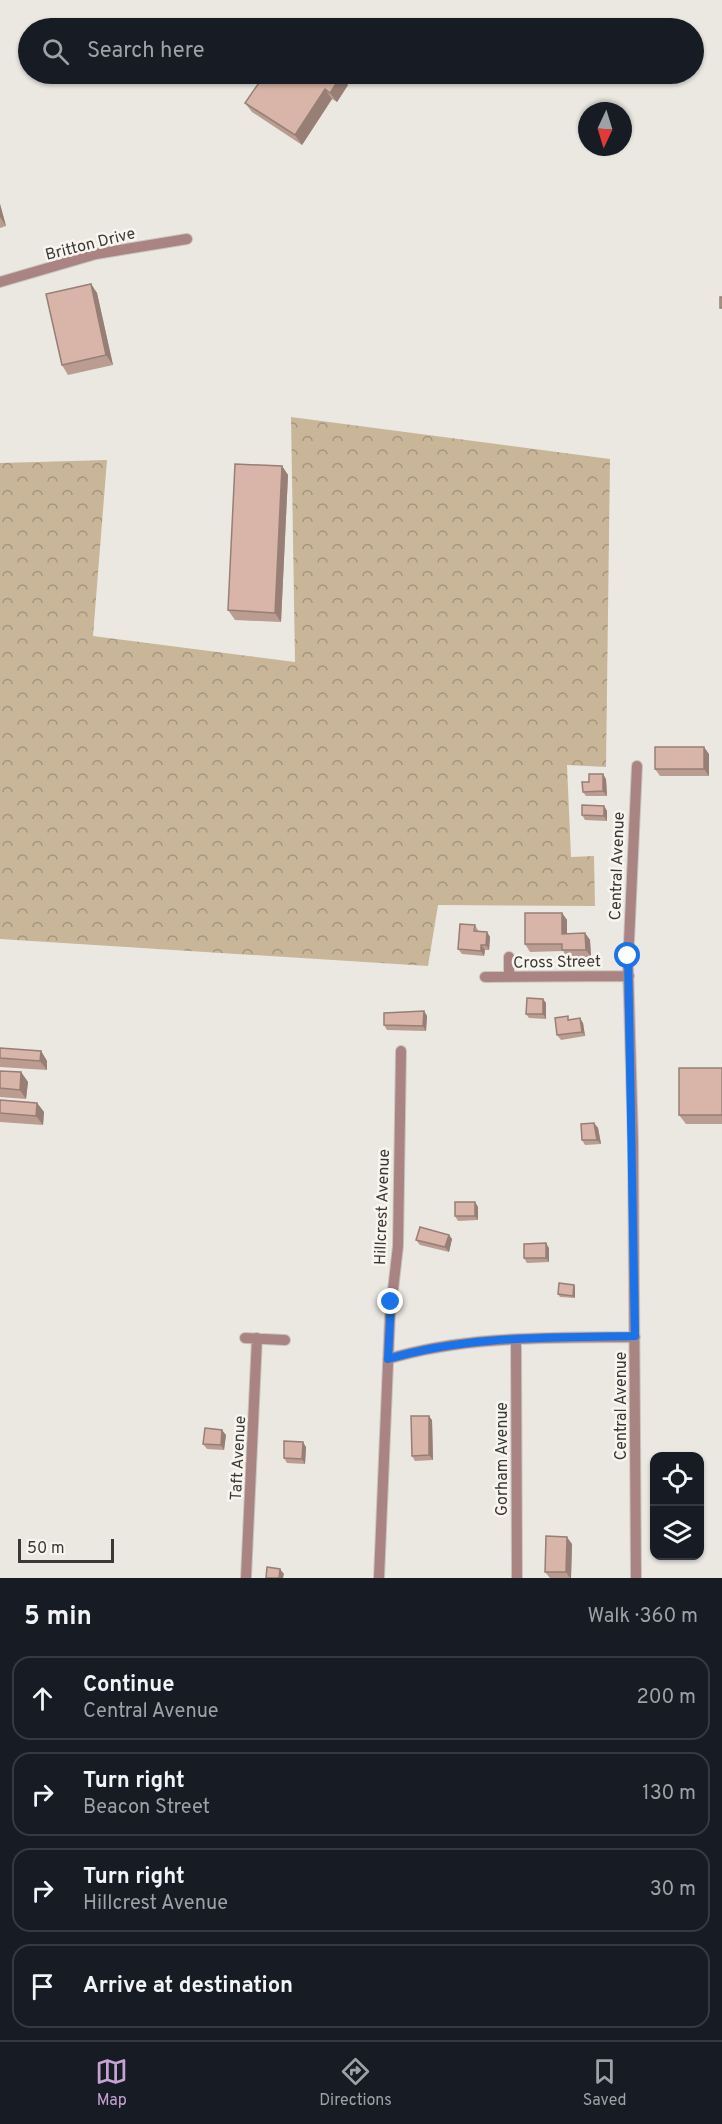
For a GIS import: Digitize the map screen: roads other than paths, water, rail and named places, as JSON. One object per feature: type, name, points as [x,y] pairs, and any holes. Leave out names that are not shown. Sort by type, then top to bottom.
[{"type":"street","name":"Britton Drive","points":[[0,282],[96,254],[187,239]]},
{"type":"street","name":"Central Avenue","points":[[636,766],[628,976],[635,1336],[636,1578]]},
{"type":"street","points":[[509,957],[509,977]]},
{"type":"street","name":"Cross Street","points":[[485,977],[628,976]]},
{"type":"street","name":"Hillcrest Avenue","points":[[379,1578],[391,1302],[398,1246],[401,1052]]},
{"type":"street","points":[[388,1359],[430,1348],[516,1340],[635,1336]]},
{"type":"street","points":[[245,1338],[285,1340]]},
{"type":"street","name":"Taft Avenue","points":[[246,1578],[257,1338]]},
{"type":"street","name":"Gorham Avenue","points":[[516,1340],[517,1578]]}]
